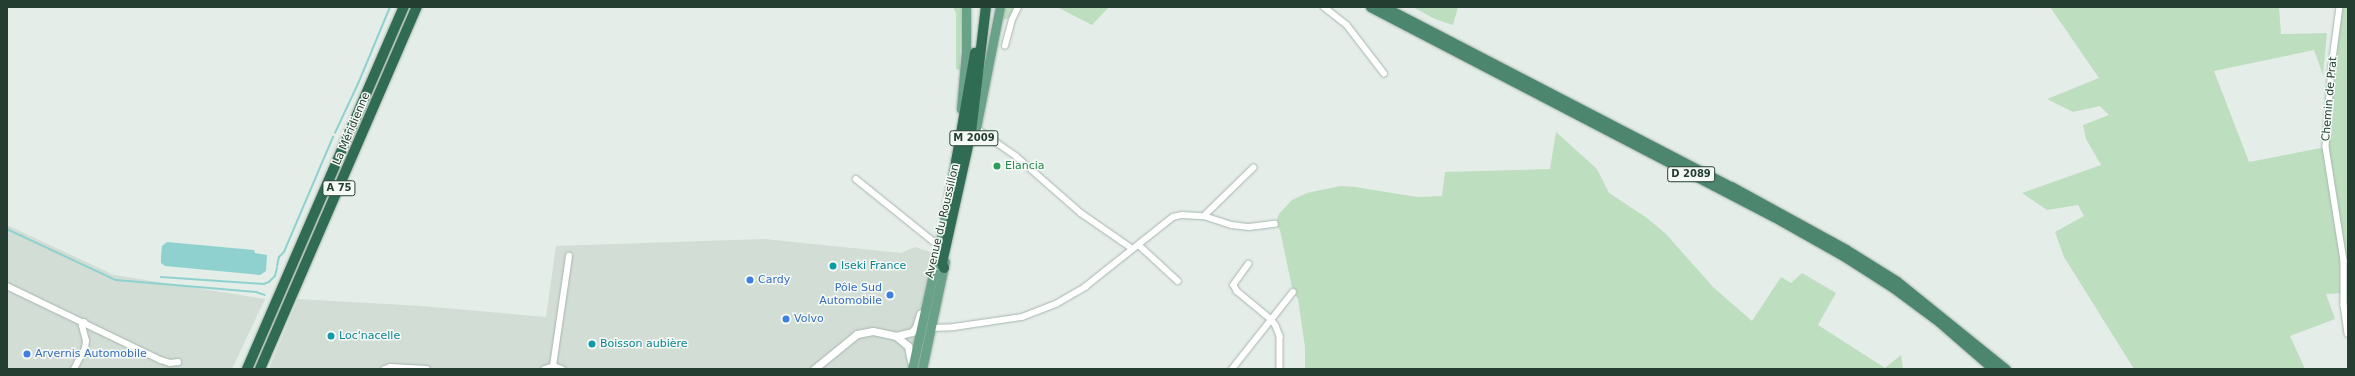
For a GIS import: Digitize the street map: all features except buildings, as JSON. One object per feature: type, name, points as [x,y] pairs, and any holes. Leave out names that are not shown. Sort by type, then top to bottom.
[{"type":"highway","name":"La Méridienne","points":[[247,369],[404,7]]},
{"type":"highway","name":"La Méridienne","points":[[260,369],[417,7]]},
{"type":"highway","points":[[956,162],[982,7]]},
{"type":"highway","points":[[939,269],[942,263],[971,132],[986,7]]},
{"type":"highway","name":"D 2089","points":[[1370,7],[1774,217],[1842,256],[1893,288],[1933,318],[1993,369]]},
{"type":"highway","name":"D 2089","points":[[1385,7],[1744,193],[1846,249],[1903,286],[2006,369]]},
{"type":"main road","name":"Avenue du Roussillon","points":[[922,369],[931,328],[939,269],[940,243],[956,162],[966,52],[966,7]]},
{"type":"main road","name":"Avenue du Roussillon","points":[[911,369],[976,128],[1000,7]]},
{"type":"street","points":[[1005,46],[1012,20],[1018,7]]},
{"type":"street","points":[[1324,7],[1351,30],[1384,74]]},
{"type":"street","name":"Chemin de Prat","points":[[2340,7],[2332,67],[2326,147],[2344,261],[2344,305],[2348,334]]},
{"type":"street","points":[[976,128],[1016,156],[1081,213],[1133,250]]},
{"type":"street","points":[[1204,216],[1253,168]]},
{"type":"street","points":[[856,179],[933,240],[940,243]]},
{"type":"street","points":[[931,328],[938,329],[1022,318],[1038,312],[1085,287],[1173,217],[1182,215],[1204,216],[1232,226],[1250,227],[1275,224]]},
{"type":"street","points":[[1139,245],[1178,281]]},
{"type":"street","points":[[553,366],[569,256]]},
{"type":"street","points":[[1249,264],[1234,285],[1237,291],[1272,320],[1280,336],[1280,369]]},
{"type":"street","points":[[814,369],[857,334],[873,332],[896,336],[912,332],[916,327],[925,294],[939,269]]},
{"type":"street","points":[[7,286],[160,360],[170,363],[178,362]]},
{"type":"street","points":[[1232,369],[1293,292]]},
{"type":"street","points":[[74,369],[85,348],[86,341],[82,326],[84,323]]},
{"type":"street","points":[[896,336],[908,346],[911,353],[911,369]]},
{"type":"street","points":[[544,369],[553,366],[561,369]]},
{"type":"street","points":[[384,369],[390,367],[426,369]]},
{"type":"shaded area","points":[[7,225],[114,275],[265,299],[232,369],[7,369]]},
{"type":"shaded area","points":[[764,239],[901,253],[915,247],[943,256],[917,369],[269,369],[298,299],[422,306],[546,317],[556,246]]},
{"type":"green space","points":[[953,7],[961,7],[960,70],[956,69],[956,13]]},
{"type":"green space","points":[[1004,7],[1016,7],[1010,18],[1002,20]]},
{"type":"green space","points":[[1057,7],[1109,7],[1092,25]]},
{"type":"green space","points":[[1413,7],[1458,7],[1453,25],[1435,19]]},
{"type":"green space","points":[[2050,7],[2279,7],[2281,34],[2327,33],[2323,75],[2314,50],[2214,71],[2249,162],[2326,147],[2340,7],[2348,7],[2348,298],[2344,293],[2326,294],[2335,319],[2290,336],[2305,369],[2134,369],[2064,257],[2055,232],[2084,216],[2078,205],[2047,210],[2022,193],[2101,165],[2086,139],[2083,125],[2109,115],[2100,106],[2073,112],[2047,99],[2099,78]]},
{"type":"green space","points":[[1556,132],[1597,169],[1609,193],[1647,218],[1666,234],[1713,287],[1752,321],[1781,277],[1791,283],[1802,273],[1836,293],[1818,325],[1885,368],[1901,355],[1903,369],[1305,369],[1305,347],[1298,299],[1293,292],[1280,230],[1275,224],[1279,214],[1292,200],[1307,193],[1340,186],[1417,197],[1442,196],[1445,172],[1550,169]]},
{"type":"water","points":[[167,242],[254,250],[255,253],[267,255],[266,271],[260,275],[165,266],[161,263],[161,256],[162,246]]},
{"type":"waterway","points":[[335,133],[358,84],[390,7]]},
{"type":"waterway","points":[[277,266],[279,257],[284,252],[333,137]]},
{"type":"waterway","points":[[7,229],[116,280],[256,292],[265,295]]},
{"type":"waterway","points":[[161,277],[264,284],[269,282],[275,276],[277,268]]},
{"type":"place","name":"Elancia","points":[[997,166]]},
{"type":"place","name":"Iseki France","points":[[833,266]]},
{"type":"place","name":"Cardy","points":[[750,280]]},
{"type":"place","name":"Pôle Sud Automobile","points":[[890,295]]},
{"type":"place","name":"Volvo","points":[[786,319]]},
{"type":"place","name":"Loc'nacelle","points":[[331,336]]},
{"type":"place","name":"Boisson aubière","points":[[592,344]]},
{"type":"place","name":"Arvernis Automobile","points":[[27,354]]}]
